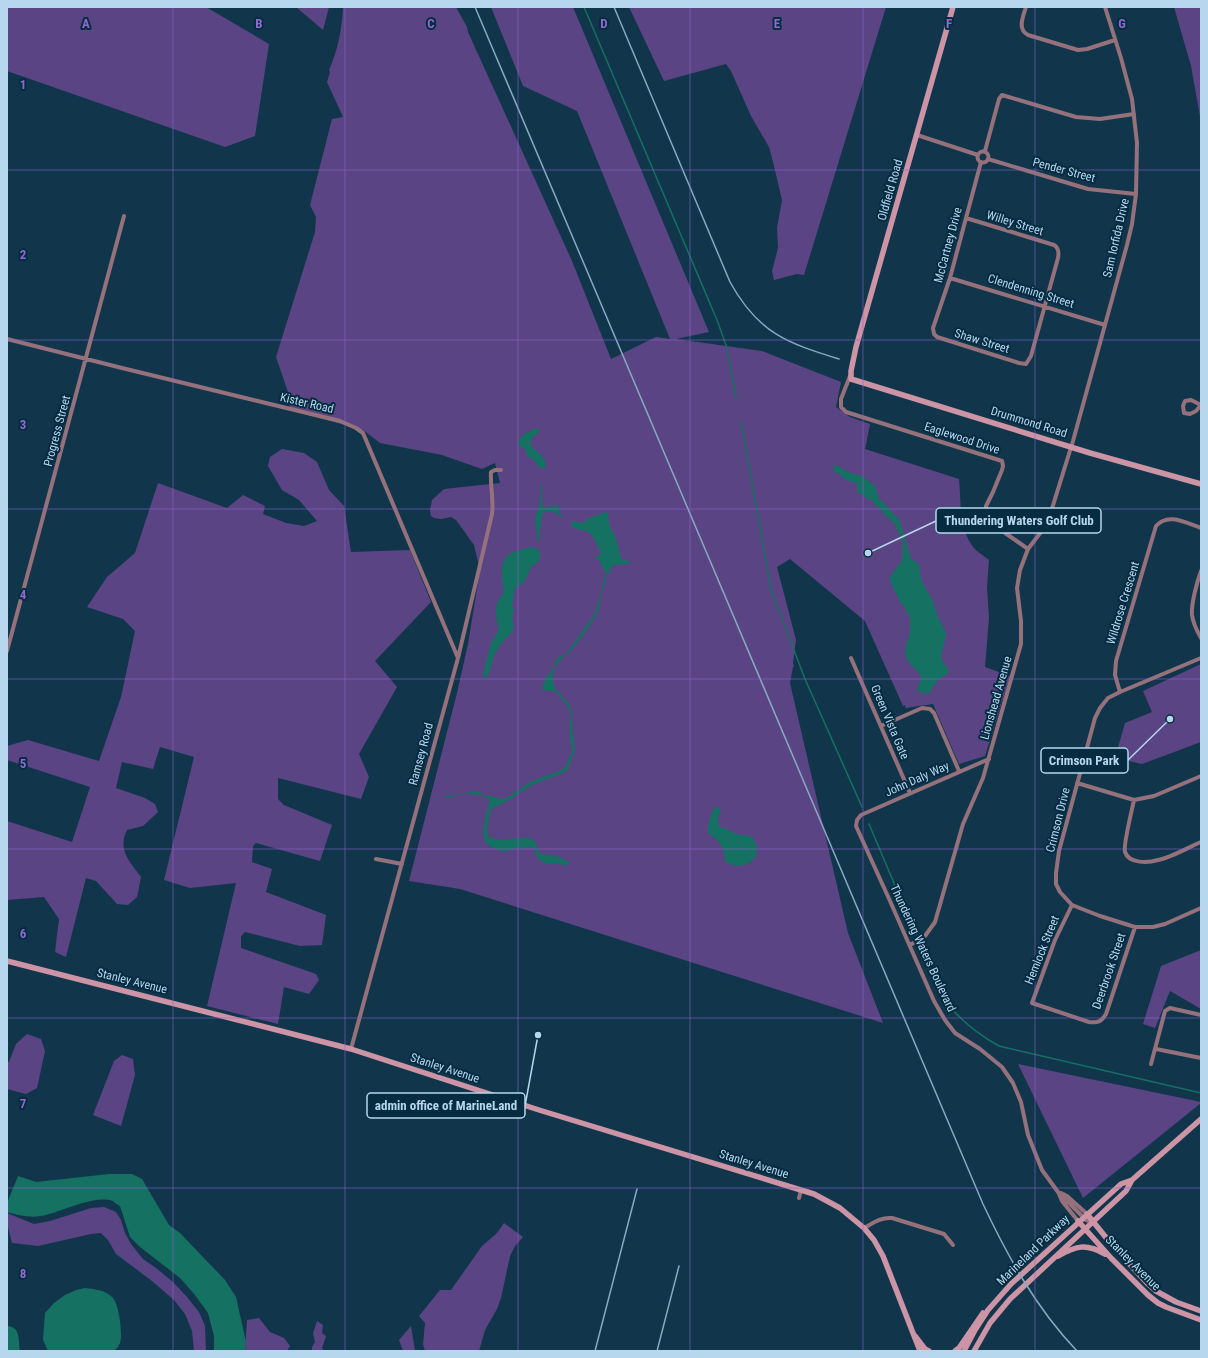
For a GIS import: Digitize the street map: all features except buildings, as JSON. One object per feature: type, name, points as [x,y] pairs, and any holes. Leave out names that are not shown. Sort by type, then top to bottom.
[{"type":"main road","name":"Oldfield Road","points":[[851,377],[858,340],[953,7]]},
{"type":"main road","name":"Drummond Road","points":[[851,377],[1070,447],[1201,484]]},
{"type":"main road","name":"Stanley Avenue","points":[[7,961],[351,1049],[552,1115],[814,1194],[840,1208],[864,1228],[874,1240],[883,1256],[920,1351]]},
{"type":"main road","name":"Marineland Parkway","points":[[974,1351],[988,1327],[1002,1308],[1020,1288],[1126,1191],[1132,1180],[1201,1119]]},
{"type":"main road","name":"Marineland Parkway","points":[[964,1351],[988,1310],[1011,1284],[1121,1184],[1132,1180]]},
{"type":"main road","name":"Stanley Avenue","points":[[1083,1218],[1092,1222],[1156,1291],[1176,1302],[1201,1311]]},
{"type":"main road","name":"Stanley Avenue","points":[[1083,1218],[1085,1228],[1140,1288],[1158,1303],[1175,1312],[1201,1320]]},
{"type":"main road","points":[[1049,1262],[1066,1251],[1082,1246],[1096,1249],[1111,1258]]},
{"type":"main road","points":[[955,1351],[960,1348],[978,1318],[992,1301],[1011,1284]]},
{"type":"main road","points":[[911,1331],[925,1349],[929,1351]]},
{"type":"street","points":[[1026,7],[1021,28],[1028,35],[1078,50],[1087,49],[1115,40]]},
{"type":"street","name":"Sam Iorfida Drive","points":[[1070,447],[1130,235],[1136,194],[1138,152],[1134,114],[1127,78],[1105,7]]},
{"type":"street","points":[[978,155],[981,162],[985,162],[988,159],[988,154],[985,152],[999,98],[1002,95],[1063,114],[1082,118],[1100,119],[1134,114]]},
{"type":"street","points":[[917,135],[978,155]]},
{"type":"street","points":[[978,155],[980,152],[985,152]]},
{"type":"street","name":"Pender Street","points":[[988,159],[1088,189],[1136,194]]},
{"type":"street","name":"McCartney Drive","points":[[934,334],[933,328],[950,278],[981,162]]},
{"type":"street","name":"Progress Street","points":[[7,650],[87,360],[124,216]]},
{"type":"street","name":"Willey Street","points":[[966,218],[1054,245],[1058,249],[1058,258],[1045,306]]},
{"type":"street","name":"Clendenning Street","points":[[950,278],[1105,325]]},
{"type":"street","name":"Shaw Street","points":[[934,334],[937,337],[1026,364],[1031,356],[1045,306]]},
{"type":"street","name":"Kister Road","points":[[7,339],[87,360],[340,421],[356,428],[363,433],[458,658]]},
{"type":"street","name":"Eaglewood Drive","points":[[851,377],[841,399],[841,407],[846,412],[1002,461],[1002,470],[986,506],[986,516],[991,524],[1028,549]]},
{"type":"street","name":"Lionshead Avenue","points":[[910,945],[925,936],[931,930],[963,824],[980,788],[1021,644],[1021,628],[1017,594],[1022,564],[1028,549],[1041,532],[1050,515],[1070,447]]},
{"type":"street","name":"Ramsey Road","points":[[351,1049],[458,658],[492,514],[493,506],[490,482],[491,472],[501,470]]},
{"type":"street","name":"Wildrose Crescent","points":[[1120,692],[1115,675],[1116,661],[1156,526],[1161,520],[1174,519],[1201,528]]},
{"type":"street","points":[[1201,573],[1192,608],[1192,615],[1201,638]]},
{"type":"street","name":"Green Vista Gate","points":[[851,658],[910,793]]},
{"type":"street","name":"Crimson Drive","points":[[1072,905],[1060,892],[1056,884],[1059,851],[1070,815],[1077,783],[1095,718],[1100,708],[1108,698],[1120,692],[1201,658]]},
{"type":"street","points":[[881,726],[922,708],[930,709],[934,713],[959,771]]},
{"type":"street","name":"John Daly Way","points":[[856,821],[861,815],[989,759]]},
{"type":"street","points":[[1077,783],[1134,800],[1154,796],[1201,776]]},
{"type":"street","points":[[1134,800],[1129,829],[1124,843],[1125,852],[1129,858],[1140,862],[1159,860],[1201,842]]},
{"type":"street","name":"Thundering Waters Boulevard","points":[[856,821],[857,830],[934,1001],[945,1020],[955,1033],[993,1059],[1002,1067],[1013,1083],[1021,1102],[1028,1135],[1042,1170],[1058,1192],[1062,1201],[1083,1218]]},
{"type":"street","points":[[376,858],[402,864]]},
{"type":"street","points":[[1072,905],[1135,927],[1153,927],[1165,924],[1201,908]]},
{"type":"street","name":"Hemlock Street","points":[[1032,1003],[1055,940],[1072,905]]},
{"type":"street","name":"Deerbrook Street","points":[[1032,1003],[1089,1022],[1097,1023],[1102,1021],[1106,1014],[1135,927]]},
{"type":"street","points":[[1151,1064],[1165,1011],[1167,1009],[1170,1008],[1201,1016]]},
{"type":"street","points":[[1156,1049],[1201,1058]]},
{"type":"street","points":[[799,1198],[801,1190]]},
{"type":"street","name":"Thundering Waters Boulevard","points":[[1058,1192],[1067,1196],[1083,1218]]},
{"type":"street","points":[[864,1228],[885,1217],[892,1218],[944,1234],[953,1245]]},
{"type":"shaded area","points":[[7,7],[206,7],[269,44],[255,136],[225,147],[7,71]]},
{"type":"shaded area","points":[[296,7],[329,7],[323,30]]},
{"type":"shaded area","points":[[343,7],[456,7],[467,27],[572,261],[611,359],[656,337],[670,339],[577,111],[523,86],[491,7],[573,7],[709,332],[676,339],[762,351],[841,382],[836,407],[850,417],[870,424],[865,449],[959,479],[961,512],[964,529],[967,537],[975,549],[989,560],[987,587],[989,618],[985,667],[1010,676],[985,756],[959,764],[933,704],[906,708],[905,705],[903,706],[865,621],[790,559],[777,567],[796,640],[793,663],[794,666],[790,683],[848,933],[883,1023],[460,889],[409,881],[457,693],[468,644],[480,570],[474,545],[456,520],[451,517],[441,519],[431,516],[430,510],[432,500],[444,489],[500,483],[495,463],[482,469],[442,455],[380,443],[363,430],[290,410],[288,392],[276,357],[315,232],[316,217],[310,205],[332,119],[343,117],[327,82],[330,72],[329,70],[339,39]]},
{"type":"shaded area","points":[[629,7],[886,7],[804,275],[797,274],[774,280],[772,271],[778,248],[777,228],[782,200],[769,147],[751,116],[731,71],[726,64],[664,81]]},
{"type":"shaded area","points":[[1174,7],[1201,7],[1201,122],[1191,66]]},
{"type":"shaded area","points":[[536,428],[539,429],[538,433],[533,437],[530,443],[545,461],[545,469],[538,467],[535,461],[527,456],[525,449],[518,445],[518,442],[522,436]]},
{"type":"shaded area","points":[[282,449],[304,453],[317,462],[329,490],[344,506],[351,552],[410,550],[431,602],[375,661],[397,687],[359,754],[369,777],[361,799],[278,778],[278,799],[284,805],[332,825],[320,861],[256,843],[253,846],[252,862],[272,869],[266,892],[326,915],[322,945],[300,946],[245,932],[241,936],[241,948],[316,974],[319,980],[309,994],[284,987],[278,1024],[207,1006],[236,883],[190,888],[164,880],[194,757],[160,747],[153,769],[122,762],[116,788],[145,798],[155,804],[158,812],[143,826],[127,830],[124,837],[123,844],[126,855],[141,877],[137,897],[128,905],[117,904],[96,881],[86,878],[66,957],[55,952],[59,919],[44,897],[7,900],[7,821],[72,842],[90,787],[7,760],[7,746],[28,740],[99,761],[121,697],[135,631],[123,619],[87,607],[107,577],[135,553],[158,483],[227,508],[243,495],[265,506],[263,514],[286,523],[304,526],[317,521],[299,500],[282,490],[268,466],[270,457]]},
{"type":"shaded area","points":[[835,465],[847,472],[862,476],[875,486],[879,499],[900,521],[911,559],[919,564],[922,582],[932,599],[938,617],[945,631],[946,635],[941,656],[943,663],[949,669],[948,673],[936,682],[930,693],[921,693],[917,689],[921,676],[907,660],[905,649],[910,633],[910,619],[890,581],[890,577],[902,560],[903,542],[894,523],[872,501],[858,493],[857,483],[845,480],[841,475],[833,471]]},
{"type":"shaded area","points":[[541,484],[543,506],[559,506],[560,509],[558,512],[564,516],[563,517],[552,512],[544,512],[542,515],[539,533],[541,535],[538,543],[535,521],[540,502]]},
{"type":"shaded area","points":[[606,512],[608,513],[609,524],[617,541],[621,558],[632,563],[612,567],[606,580],[596,616],[572,650],[559,661],[554,671],[554,684],[558,692],[570,705],[571,709],[575,750],[567,771],[531,786],[491,809],[487,827],[488,836],[493,839],[531,839],[535,842],[540,854],[557,856],[571,863],[568,865],[562,865],[559,863],[545,863],[539,860],[533,847],[523,849],[517,848],[504,852],[493,848],[487,844],[483,835],[490,799],[463,793],[478,792],[484,796],[505,799],[530,782],[562,770],[565,767],[572,752],[570,741],[570,712],[568,707],[556,692],[542,689],[545,679],[552,671],[557,658],[566,654],[594,615],[607,572],[604,571],[600,561],[595,558],[601,553],[593,537],[586,531],[576,529],[571,526],[572,521],[584,523],[587,519]]},
{"type":"shaded area","points":[[532,547],[540,552],[540,557],[538,562],[531,567],[525,581],[515,589],[512,604],[514,611],[512,618],[514,628],[513,631],[497,651],[488,675],[484,680],[483,674],[491,643],[499,629],[496,612],[498,601],[503,593],[503,563],[505,558],[513,552]]},
{"type":"shaded area","points":[[1201,664],[1201,742],[1142,764],[1115,758],[1125,723],[1152,712],[1143,691]]},
{"type":"shaded area","points":[[462,793],[449,798],[445,797],[445,795],[453,796]]},
{"type":"shaded area","points":[[718,807],[721,810],[718,817],[718,823],[720,826],[736,834],[748,836],[754,840],[757,847],[757,853],[755,858],[745,865],[732,865],[725,861],[720,844],[708,833],[709,823],[714,808]]},
{"type":"shaded area","points":[[1201,950],[1201,1009],[1170,991],[1155,1028],[1143,1024],[1161,966]]},
{"type":"shaded area","points":[[27,1034],[41,1039],[45,1051],[37,1088],[26,1094],[7,1089],[7,1062],[9,1062],[16,1044]]},
{"type":"shaded area","points":[[122,1055],[133,1059],[135,1075],[121,1126],[93,1115],[114,1061]]},
{"type":"shaded area","points":[[1018,1064],[1201,1102],[1201,1103],[1083,1198]]},
{"type":"shaded area","points":[[109,1174],[132,1174],[142,1179],[169,1225],[180,1233],[225,1280],[236,1297],[246,1342],[245,1351],[214,1351],[214,1336],[208,1313],[180,1278],[140,1247],[130,1237],[120,1206],[113,1201],[96,1200],[37,1217],[7,1212],[7,1203],[18,1176],[36,1182]]},
{"type":"shaded area","points":[[104,1207],[116,1212],[131,1244],[143,1259],[173,1282],[199,1312],[205,1326],[206,1351],[194,1351],[192,1331],[185,1314],[174,1300],[152,1281],[116,1254],[108,1240],[101,1233],[38,1246],[12,1243],[7,1223],[7,1213],[34,1224],[50,1221],[91,1208]]},
{"type":"shaded area","points":[[504,1223],[523,1237],[515,1246],[510,1256],[501,1298],[497,1309],[485,1330],[479,1351],[425,1351],[423,1344],[425,1323],[419,1316],[440,1290],[451,1290],[482,1246],[497,1233]]},
{"type":"shaded area","points":[[85,1288],[103,1291],[112,1297],[117,1305],[121,1326],[121,1339],[119,1345],[114,1351],[48,1351],[43,1340],[45,1313],[54,1303],[65,1295]]},
{"type":"shaded area","points":[[259,1318],[270,1332],[284,1338],[290,1346],[287,1351],[245,1351],[247,1320]]},
{"type":"shaded area","points":[[317,1321],[323,1325],[322,1333],[326,1336],[322,1348],[324,1351],[312,1351],[312,1347],[315,1342],[313,1333]]},
{"type":"shaded area","points":[[7,1326],[17,1331],[20,1351],[7,1351]]},
{"type":"shaded area","points":[[411,1326],[415,1351],[403,1351],[399,1340]]},
{"type":"waterway","points":[[584,7],[717,320],[726,345],[736,398]]},
{"type":"waterway","points":[[741,421],[771,590],[805,679],[862,807]]},
{"type":"waterway","points":[[869,824],[916,935]]},
{"type":"waterway","points":[[921,950],[938,990],[950,1007],[973,1029],[999,1046],[1201,1093]]},
{"type":"railway","points":[[475,7],[983,1204],[1002,1243],[1036,1300],[1062,1335],[1077,1351]]},
{"type":"railway","points":[[614,7],[730,282],[741,299],[763,325],[789,341],[839,359]]},
{"type":"railway","points":[[595,1351],[637,1189]]},
{"type":"railway","points":[[657,1351],[679,1266]]},
{"type":"place","name":"Thundering Waters Golf Club","points":[[868,553]]},
{"type":"place","name":"Crimson Park","points":[[1170,719]]},
{"type":"place","name":"admin office of MarineLand","points":[[538,1035]]}]
